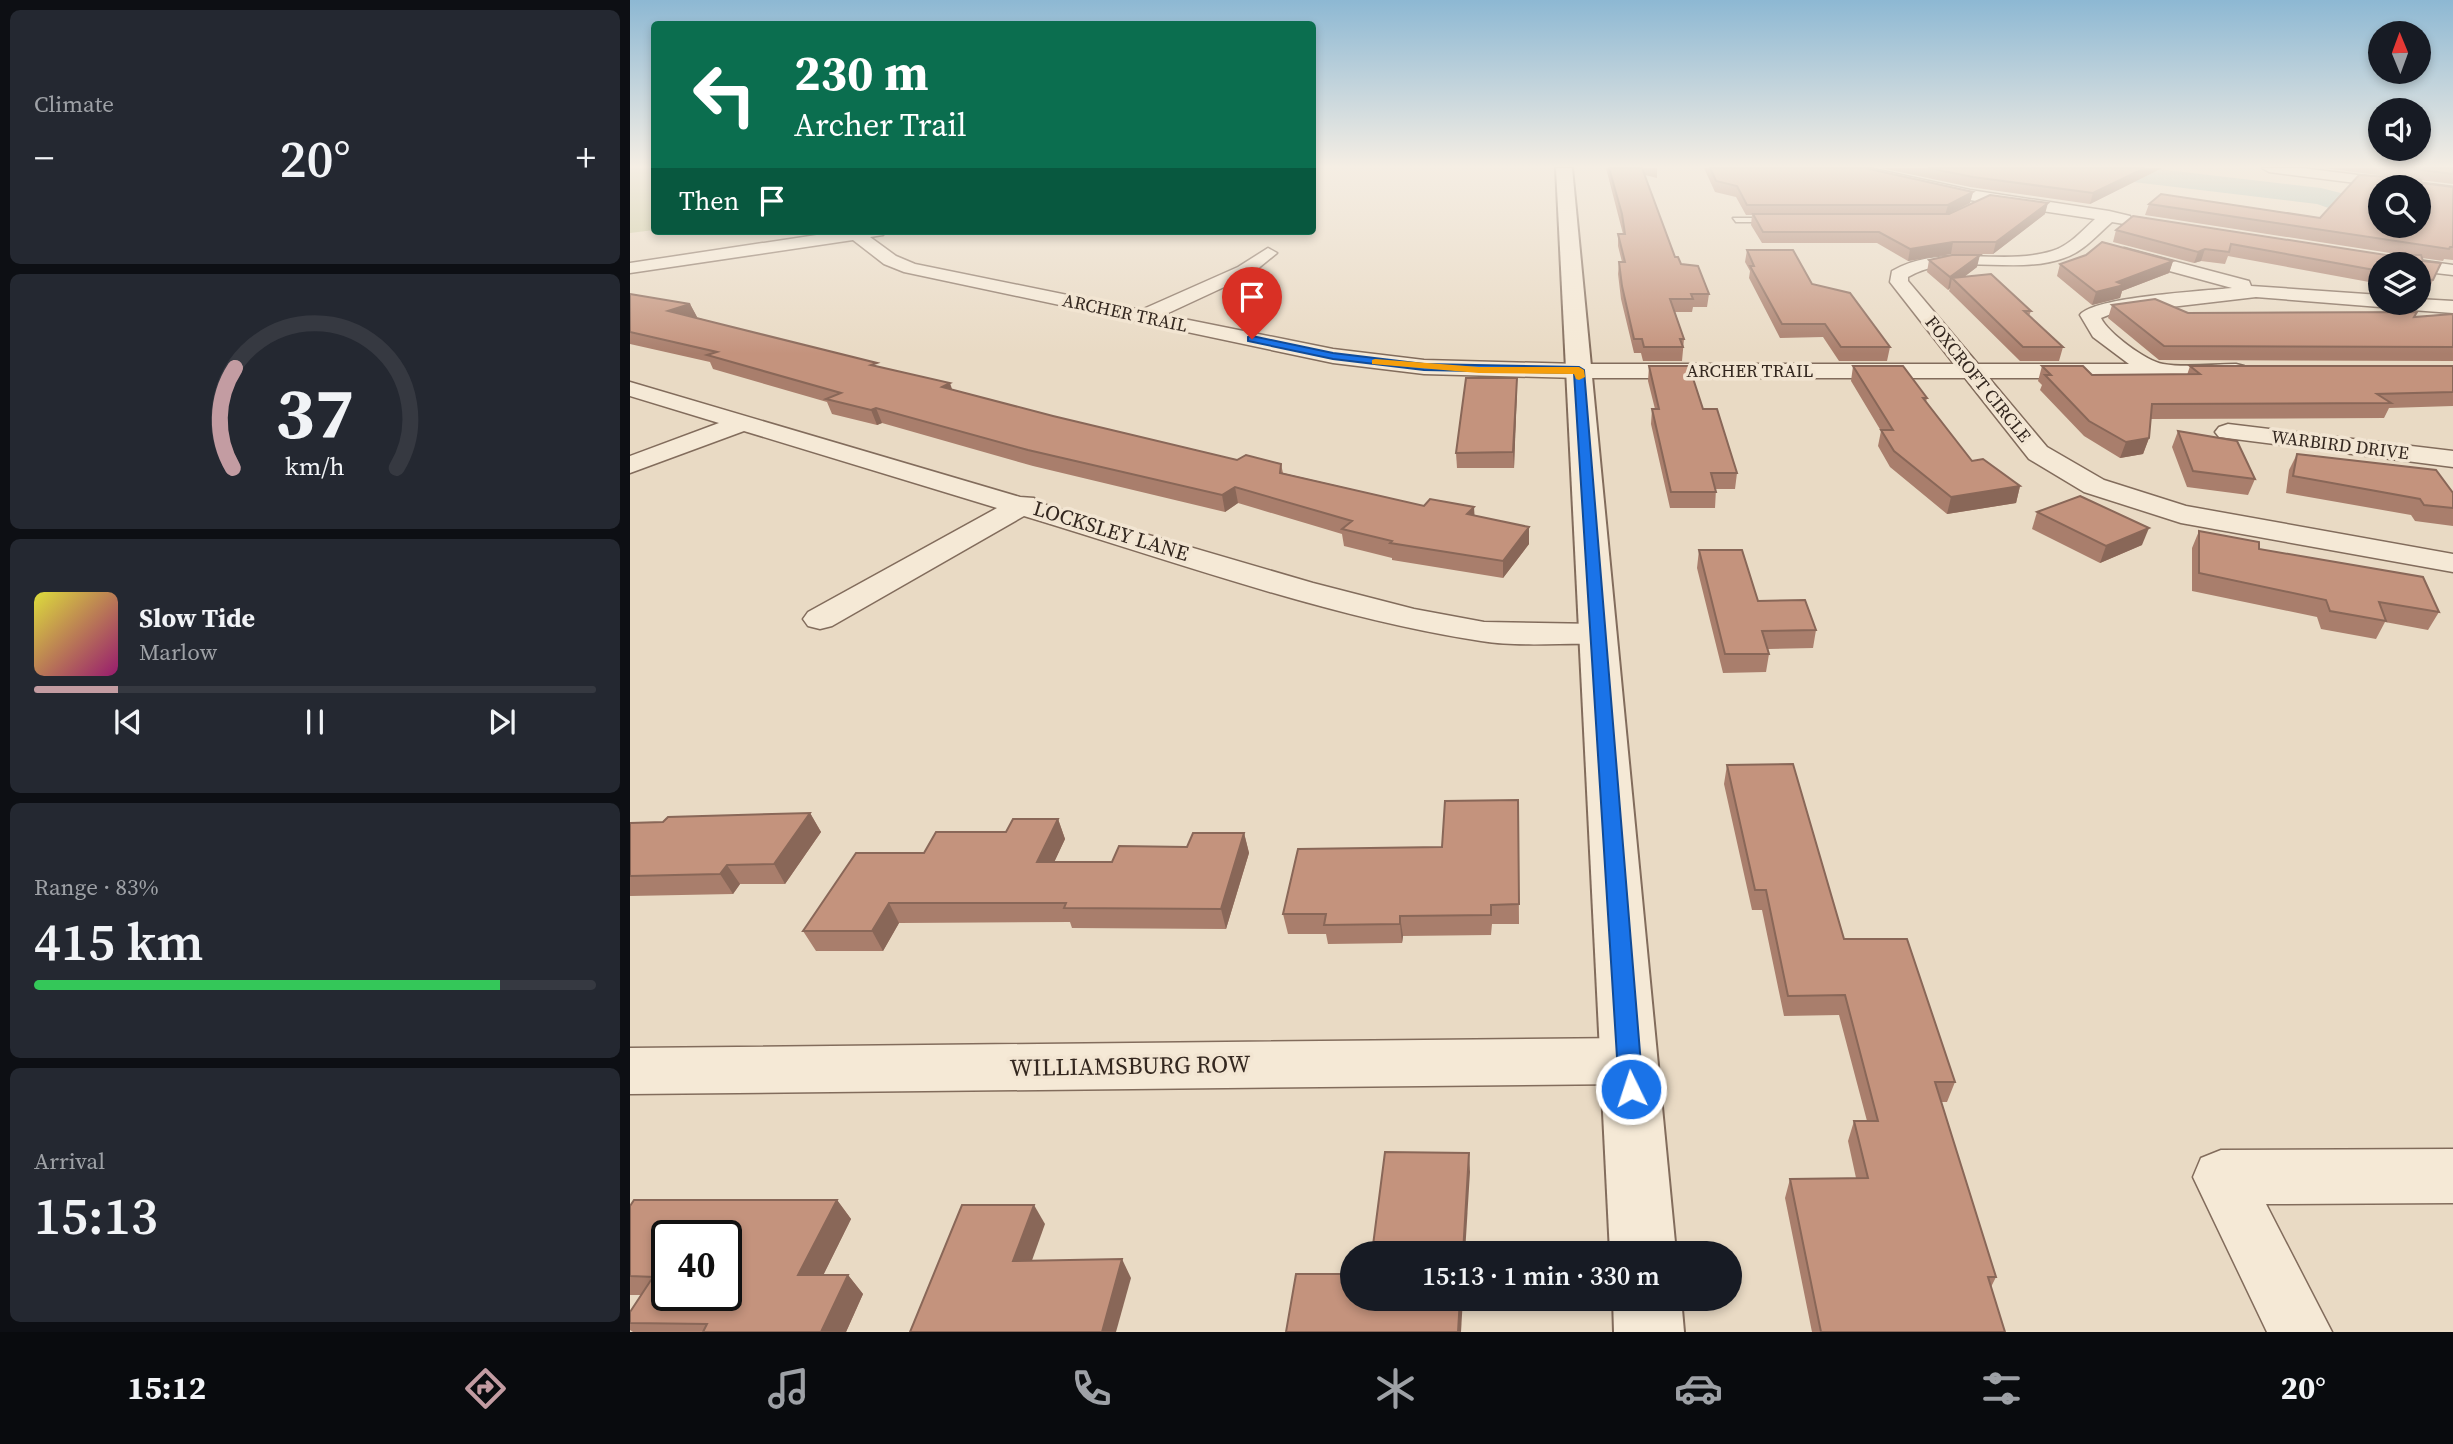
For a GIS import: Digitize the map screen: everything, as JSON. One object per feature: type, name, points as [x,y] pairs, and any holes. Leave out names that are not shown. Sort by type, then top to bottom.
[{"type":"street","points":[[1569,230],[1642,1241]]},
{"type":"street","name":"FOXCROFT CIRCLE","points":[[2093,230],[2055,256],[2005,262],[1924,263],[1906,268],[1899,275],[1899,282],[2038,453],[2094,486],[2181,514],[2453,563]]},
{"type":"street","points":[[630,268],[853,235]]},
{"type":"street","name":"ARCHER TRAIL","points":[[869,235],[890,260],[910,268],[1370,362],[1479,370],[2264,371]]},
{"type":"street","points":[[2080,241],[2239,283],[2256,290]]},
{"type":"street","points":[[1144,316],[1244,271],[1268,253]]},
{"type":"street","points":[[2431,267],[2453,270]]},
{"type":"street","points":[[2156,371],[2106,337],[2092,322],[2090,315],[2107,308],[2256,290],[2368,300]]},
{"type":"street","points":[[2431,305],[2453,307]]},
{"type":"street","name":"LOCKSLEY LANE","points":[[630,388],[1302,590],[1413,619],[1484,632],[1598,634]]},
{"type":"street","points":[[630,466],[743,423]]},
{"type":"street","name":"WARBIRD DRIVE","points":[[2228,432],[2453,459]]},
{"type":"street","points":[[820,619],[1024,505]]},
{"type":"street","name":"WILLIAMSBURG ROW","points":[[630,1071],[1629,1062]]},
{"type":"street","points":[[2300,1332],[2221,1177],[2453,1176]]},
{"type":"street","points":[[1648,1311],[1649,1332]]},
{"type":"green space","points":[[630,230],[651,230],[651,230],[630,233]]},
{"type":"building","points":[[1624,230],[1665,230],[1675,257],[1678,257],[1681,264],[1698,266],[1709,294],[1691,294],[1693,299],[1670,299],[1684,339],[1680,339],[1683,347],[1644,347],[1642,339],[1634,339],[1619,262],[1625,262],[1618,234],[1625,234]]},
{"type":"building","points":[[1762,230],[2012,230],[1996,242],[1953,242],[1910,249],[1879,232]]},
{"type":"building","points":[[2117,230],[2225,230],[2368,252],[2368,269],[2231,244],[2229,252],[2205,249],[2198,252]]},
{"type":"building","points":[[2323,230],[2368,230],[2368,237]]},
{"type":"building","points":[[2431,230],[2453,230],[2453,247],[2449,249],[2376,238],[2431,238]]},
{"type":"building","points":[[2102,242],[2173,261],[2117,282],[2124,285],[2096,292],[2060,264],[2086,255]]},
{"type":"building","points":[[1747,250],[1793,250],[1812,284],[1850,293],[1890,347],[1841,347],[1825,324],[1782,324],[1750,266],[1754,266]]},
{"type":"building","points":[[1952,255],[1980,255],[1950,277],[1929,260]]},
{"type":"building","points":[[2431,262],[2441,263],[2433,280]]},
{"type":"building","points":[[1991,274],[2031,311],[2024,311],[2063,347],[2023,347],[1952,278]]},
{"type":"building","points":[[630,294],[690,304],[668,311],[877,363],[871,365],[950,383],[942,387],[1053,416],[1237,460],[1246,455],[1281,464],[1280,473],[1424,506],[1430,499],[1474,507],[1467,514],[1529,527],[1503,561],[1390,543],[1392,541],[1342,529],[1352,521],[1235,487],[1222,495],[1028,450],[876,408],[871,410],[826,399],[841,393],[707,355],[717,352],[630,332]]},
{"type":"building","points":[[2155,299],[2188,313],[2368,312],[2368,315],[2415,315],[2414,317],[2453,314],[2453,347],[2164,346],[2112,305]]},
{"type":"building","points":[[1649,366],[1689,366],[1703,409],[1717,409],[1737,473],[1711,473],[1716,492],[1671,492],[1652,409],[1659,409]]},
{"type":"building","points":[[1853,366],[1903,366],[1927,398],[1923,398],[1972,461],[1983,459],[2020,486],[1951,497],[1894,451],[1881,430],[1893,430]]},
{"type":"building","points":[[2042,366],[2083,366],[2092,375],[2200,374],[2190,366],[2453,366],[2453,392],[2377,394],[2391,403],[2152,404],[2149,438],[2126,442],[2089,421],[2045,375],[2051,375]]},
{"type":"building","points":[[1466,378],[1517,378],[1513,452],[1456,453]]},
{"type":"building","points":[[2178,431],[2237,441],[2255,479],[2193,471]]},
{"type":"building","points":[[2297,454],[2436,470],[2453,493],[2453,508],[2424,505],[2420,499],[2293,476]]},
{"type":"building","points":[[2080,496],[2149,528],[2106,546],[2037,512]]},
{"type":"building","points":[[2199,531],[2259,542],[2259,549],[2423,577],[2439,612],[2379,602],[2386,621],[2330,611],[2326,600],[2199,573]]},
{"type":"building","points":[[1699,550],[1742,550],[1758,601],[1805,600],[1816,630],[1762,631],[1769,654],[1725,654]]},
{"type":"building","points":[[1793,764],[1844,939],[1907,939],[1955,1082],[1935,1082],[1996,1277],[1988,1277],[2005,1332],[1821,1332],[1790,1179],[1868,1178],[1854,1121],[1878,1121],[1845,995],[1788,996],[1766,890],[1755,890],[1727,765]]},
{"type":"building","points":[[1518,800],[1519,904],[1491,905],[1491,915],[1400,916],[1400,924],[1324,925],[1326,914],[1283,914],[1298,849],[1442,847],[1445,801]]},
{"type":"building","points":[[810,813],[774,864],[727,865],[720,874],[630,876],[630,823],[663,822],[668,817]]},
{"type":"building","points":[[1013,819],[1058,819],[1037,862],[1112,862],[1119,846],[1187,847],[1193,833],[1244,833],[1221,909],[1064,908],[1066,903],[889,903],[872,931],[803,931],[856,853],[924,853],[936,832],[1006,832]]},
{"type":"building","points":[[1385,1152],[1469,1153],[1464,1241],[1374,1241]]},
{"type":"building","points":[[634,1200],[837,1200],[798,1275],[848,1275],[821,1332],[703,1332],[707,1324],[630,1323],[630,1312],[651,1280],[651,1311],[742,1311],[742,1220],[651,1220],[651,1277],[630,1276],[630,1206]]},
{"type":"building","points":[[962,1205],[1034,1205],[1013,1261],[1122,1259],[1102,1332],[910,1332]]},
{"type":"building","points":[[1296,1274],[1340,1274],[1340,1311],[1459,1311],[1458,1332],[1286,1332]]},
{"type":"slow traffic","points":[[1375,362],[1479,370],[1579,370],[1579,377]]},
{"type":"route","points":[[1252,339],[1370,362],[1479,370],[1579,370],[1631,1089]]}]
